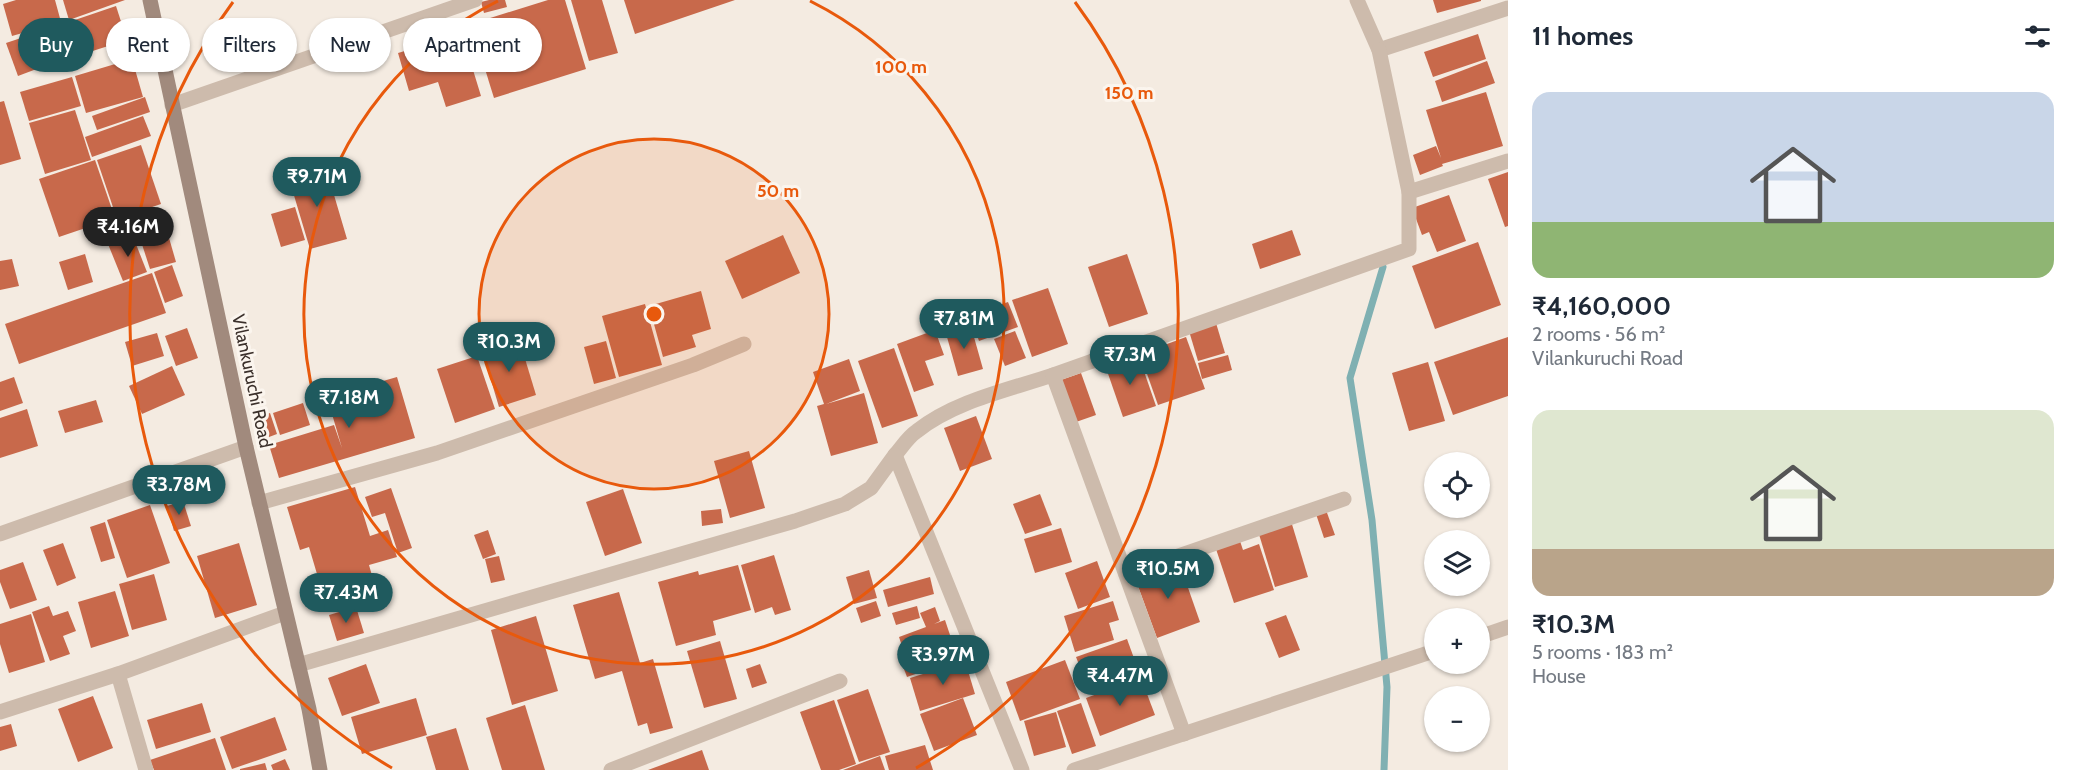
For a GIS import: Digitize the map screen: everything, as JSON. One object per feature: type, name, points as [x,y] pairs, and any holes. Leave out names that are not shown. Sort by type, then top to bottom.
[{"type":"main road","name":"Vilankuruchi Road","points":[[150,0],[246,447],[309,709],[320,770]]},
{"type":"street","points":[[172,105],[475,0]]},
{"type":"street","points":[[298,664],[795,521],[845,504],[871,488],[915,432],[939,416],[974,400],[1053,375],[1409,249],[1409,192],[1379,51],[1357,0]]},
{"type":"street","points":[[1379,51],[1508,8]]},
{"type":"street","points":[[1409,192],[1508,161]]},
{"type":"street","points":[[259,504],[437,453],[632,386],[744,344]]},
{"type":"street","points":[[1053,375],[1184,734]]},
{"type":"street","points":[[0,534],[246,447]]},
{"type":"street","points":[[895,455],[1022,770]]},
{"type":"street","points":[[1126,574],[1344,499]]},
{"type":"street","points":[[0,712],[118,674],[285,614]]},
{"type":"street","points":[[1490,633],[1508,627]]},
{"type":"street","points":[[1074,770],[1424,655]]},
{"type":"street","points":[[118,674],[146,770]]},
{"type":"street","points":[[611,770],[840,681]]},
{"type":"building","points":[[16,0],[55,0],[60,18],[18,18],[18,34],[12,36],[3,4]]},
{"type":"building","points":[[63,0],[125,0],[75,18],[68,18]]},
{"type":"building","points":[[505,0],[507,7],[484,13],[481,2]]},
{"type":"building","points":[[548,0],[565,0],[586,69],[494,98],[486,72],[542,72],[542,18],[490,18]]},
{"type":"building","points":[[571,0],[602,0],[618,53],[589,61]]},
{"type":"building","points":[[624,0],[735,0],[635,34]]},
{"type":"building","points":[[1433,0],[1481,0],[1481,1],[1437,13]]},
{"type":"building","points":[[116,6],[120,18],[106,18],[106,47],[94,51],[94,18],[81,18]]},
{"type":"building","points":[[1478,34],[1486,59],[1433,77],[1424,52]]},
{"type":"building","points":[[18,39],[18,72],[29,72],[18,76],[6,43]]},
{"type":"building","points":[[403,52],[403,70],[398,53]]},
{"type":"building","points":[[1487,61],[1495,83],[1442,102],[1435,81]]},
{"type":"building","points":[[106,67],[106,72],[136,72],[143,97],[86,113],[75,76]]},
{"type":"building","points":[[404,72],[474,72],[481,96],[446,107],[438,82],[409,91]]},
{"type":"building","points":[[72,77],[81,106],[29,121],[20,92]]},
{"type":"building","points":[[1486,92],[1503,146],[1442,164],[1443,166],[1420,175],[1413,155],[1436,146],[1441,158],[1426,110]]},
{"type":"building","points":[[145,97],[150,112],[97,130],[92,116]]},
{"type":"building","points":[[4,101],[21,159],[0,165],[0,102]]},
{"type":"building","points":[[75,110],[91,160],[45,174],[29,123]]},
{"type":"building","points":[[143,116],[151,136],[92,157],[85,137]]},
{"type":"building","points":[[141,145],[161,204],[117,219],[97,160]]},
{"type":"building","points":[[95,160],[115,218],[59,237],[39,179]]},
{"type":"building","points":[[309,165],[315,183],[329,178],[347,239],[310,249],[287,172]]},
{"type":"building","points":[[1508,172],[1508,226],[1505,227],[1488,179]]},
{"type":"building","points":[[1449,195],[1466,241],[1437,252],[1429,232],[1422,235],[1412,208]]},
{"type":"building","points":[[295,207],[305,240],[281,247],[271,214]]},
{"type":"building","points":[[165,224],[176,262],[150,269],[138,232]]},
{"type":"building","points":[[1292,230],[1301,255],[1260,269],[1252,244]]},
{"type":"building","points":[[132,234],[147,272],[123,281],[108,244]]},
{"type":"building","points":[[783,235],[800,273],[742,299],[725,261]]},
{"type":"building","points":[[1478,242],[1501,305],[1435,329],[1412,266]]},
{"type":"building","points":[[85,254],[93,282],[68,290],[59,262]]},
{"type":"building","points":[[1127,254],[1148,314],[1109,327],[1088,267]]},
{"type":"building","points":[[12,259],[19,286],[0,290],[0,261]]},
{"type":"building","points":[[172,265],[183,296],[165,303],[154,272]]},
{"type":"building","points":[[152,273],[166,313],[19,364],[5,324]]},
{"type":"building","points":[[1048,288],[1068,344],[1032,357],[1012,300]]},
{"type":"building","points":[[701,291],[711,329],[692,335],[696,347],[663,357],[649,306]]},
{"type":"building","points":[[1008,302],[1018,327],[979,341],[970,315]]},
{"type":"building","points":[[645,304],[662,365],[619,377],[602,316]]},
{"type":"building","points":[[970,323],[983,369],[958,376],[945,330]]},
{"type":"building","points":[[1216,323],[1225,353],[1198,361],[1189,331]]},
{"type":"building","points":[[187,328],[198,358],[176,366],[165,336]]},
{"type":"building","points":[[935,330],[944,355],[925,361],[934,385],[914,392],[897,344]]},
{"type":"building","points":[[1015,331],[1026,358],[1005,366],[994,339]]},
{"type":"building","points":[[157,333],[164,356],[132,366],[125,342]]},
{"type":"building","points":[[1186,337],[1205,389],[1158,405],[1140,354]]},
{"type":"building","points":[[1508,337],[1508,396],[1453,415],[1434,362]]},
{"type":"building","points":[[519,339],[536,395],[499,407],[482,350]]},
{"type":"building","points":[[606,341],[616,378],[594,384],[584,347]]},
{"type":"building","points":[[894,348],[918,416],[882,428],[858,361]]},
{"type":"building","points":[[1138,354],[1156,406],[1123,417],[1105,365]]},
{"type":"building","points":[[1228,355],[1232,370],[1202,379],[1198,363]]},
{"type":"building","points":[[477,356],[495,409],[455,423],[437,369]]},
{"type":"building","points":[[849,359],[860,391],[826,404],[864,393],[878,443],[831,456],[817,406],[824,404],[813,372]]},
{"type":"building","points":[[1428,362],[1445,421],[1409,431],[1392,373]]},
{"type":"building","points":[[172,366],[185,395],[142,414],[129,386]]},
{"type":"building","points":[[1081,373],[1096,415],[1076,422],[1061,380]]},
{"type":"building","points":[[14,377],[23,403],[0,411],[0,382]]},
{"type":"building","points":[[397,377],[415,438],[279,478],[269,445],[334,425],[342,448],[327,397]]},
{"type":"building","points":[[96,400],[103,422],[65,433],[58,411]]},
{"type":"building","points":[[303,403],[310,425],[280,435],[273,413]]},
{"type":"building","points":[[27,409],[38,446],[0,458],[0,418]]},
{"type":"building","points":[[270,413],[277,434],[269,437],[262,416]]},
{"type":"building","points":[[976,416],[992,459],[960,471],[944,428]]},
{"type":"building","points":[[749,451],[765,508],[730,518],[714,461]]},
{"type":"building","points":[[355,487],[370,536],[388,530],[397,557],[369,565],[375,586],[325,601],[309,547],[300,550],[287,507]]},
{"type":"building","points":[[391,488],[412,548],[398,553],[385,513],[372,517],[365,497]]},
{"type":"building","points":[[623,489],[642,543],[605,556],[586,502]]},
{"type":"building","points":[[1040,494],[1052,525],[1025,534],[1013,504]]},
{"type":"building","points":[[183,501],[191,526],[174,531],[167,506]]},
{"type":"building","points":[[150,505],[170,563],[127,578],[107,520]]},
{"type":"building","points":[[721,509],[723,523],[702,526],[701,511]]},
{"type":"building","points":[[1326,510],[1335,535],[1324,538],[1316,514]]},
{"type":"building","points":[[1291,521],[1308,577],[1275,587],[1258,531]]},
{"type":"building","points":[[105,522],[115,558],[101,562],[90,527]]},
{"type":"building","points":[[1061,528],[1072,562],[1035,573],[1024,539]]},
{"type":"building","points":[[488,530],[496,554],[483,559],[474,535]]},
{"type":"building","points":[[1239,538],[1243,550],[1259,544],[1274,590],[1234,603],[1215,546]]},
{"type":"building","points":[[63,543],[76,578],[57,586],[43,550]]},
{"type":"building","points":[[239,543],[257,605],[215,618],[197,556]]},
{"type":"building","points":[[774,555],[791,610],[775,615],[772,607],[755,613],[741,565]]},
{"type":"building","points":[[499,556],[505,580],[491,583],[485,559]]},
{"type":"building","points":[[1097,561],[1110,597],[1078,609],[1065,573]]},
{"type":"building","points":[[23,562],[37,600],[10,609],[0,582],[0,570]]},
{"type":"building","points":[[1179,562],[1200,622],[1157,638],[1135,578]]},
{"type":"building","points":[[738,565],[751,610],[713,621],[716,635],[676,646],[658,582],[698,571],[699,575]]},
{"type":"building","points":[[869,570],[877,598],[854,604],[846,577]]},
{"type":"building","points":[[154,574],[167,620],[132,630],[119,584]]},
{"type":"building","points":[[930,577],[934,594],[888,607],[883,590]]},
{"type":"building","points":[[115,591],[129,636],[91,648],[78,602]]},
{"type":"building","points":[[619,592],[640,663],[653,659],[673,728],[650,734],[647,723],[638,726],[622,671],[595,679],[573,605]]},
{"type":"building","points":[[876,601],[881,616],[861,623],[856,608]]},
{"type":"building","points":[[1113,601],[1119,620],[1109,623],[1114,640],[1075,652],[1064,616]]},
{"type":"building","points":[[49,606],[53,616],[68,611],[76,631],[63,636],[70,654],[50,661],[32,612]]},
{"type":"building","points":[[917,606],[920,618],[896,625],[892,613]]},
{"type":"building","points":[[356,607],[364,633],[337,641],[329,615]]},
{"type":"building","points":[[935,607],[940,621],[934,624],[945,620],[950,635],[904,652],[899,637],[926,627],[920,613]]},
{"type":"building","points":[[31,614],[45,662],[9,673],[0,644],[0,624]]},
{"type":"building","points":[[1286,615],[1300,650],[1279,658],[1265,623]]},
{"type":"building","points":[[536,616],[558,691],[512,705],[491,630]]},
{"type":"building","points":[[954,637],[961,658],[907,677],[899,656]]},
{"type":"building","points":[[1127,639],[1139,672],[1089,690],[1076,657]]},
{"type":"building","points":[[720,641],[737,699],[704,708],[687,651]]},
{"type":"building","points":[[1065,660],[1080,699],[1020,721],[1006,682]]},
{"type":"building","points":[[965,661],[975,694],[920,711],[910,678]]},
{"type":"building","points":[[366,664],[380,703],[342,716],[328,678]]},
{"type":"building","points":[[760,664],[767,683],[752,688],[746,669]]},
{"type":"building","points":[[1141,678],[1155,715],[1100,736],[1086,698]]},
{"type":"building","points":[[868,689],[890,752],[859,762],[837,700]]},
{"type":"building","points":[[93,696],[113,748],[78,762],[58,709]]},
{"type":"building","points":[[416,698],[427,735],[362,754],[351,717]]},
{"type":"building","points":[[963,698],[977,735],[934,751],[920,714]]},
{"type":"building","points":[[834,700],[856,764],[839,770],[821,770],[800,712]]},
{"type":"building","points":[[202,703],[211,732],[156,749],[147,720]]},
{"type":"building","points":[[1081,703],[1096,746],[1072,754],[1057,711]]},
{"type":"building","points":[[525,705],[545,770],[502,770],[486,718]]},
{"type":"building","points":[[1056,712],[1066,747],[1034,756],[1024,721]]},
{"type":"building","points":[[275,717],[287,750],[232,769],[220,737]]},
{"type":"building","points":[[11,724],[17,746],[0,751],[0,727]]},
{"type":"building","points":[[456,728],[469,770],[436,770],[426,737]]},
{"type":"building","points":[[215,738],[226,770],[154,770],[150,760]]},
{"type":"building","points":[[925,745],[933,770],[889,770],[885,756]]},
{"type":"building","points":[[702,750],[709,770],[648,770]]},
{"type":"building","points":[[880,756],[885,770],[843,770]]},
{"type":"building","points":[[285,759],[290,770],[273,770],[271,765]]},
{"type":"building","points":[[265,763],[267,770],[240,770],[240,769]]},
{"type":"waterway","points":[[1383,267],[1350,378],[1372,520],[1387,687],[1384,770]]}]
